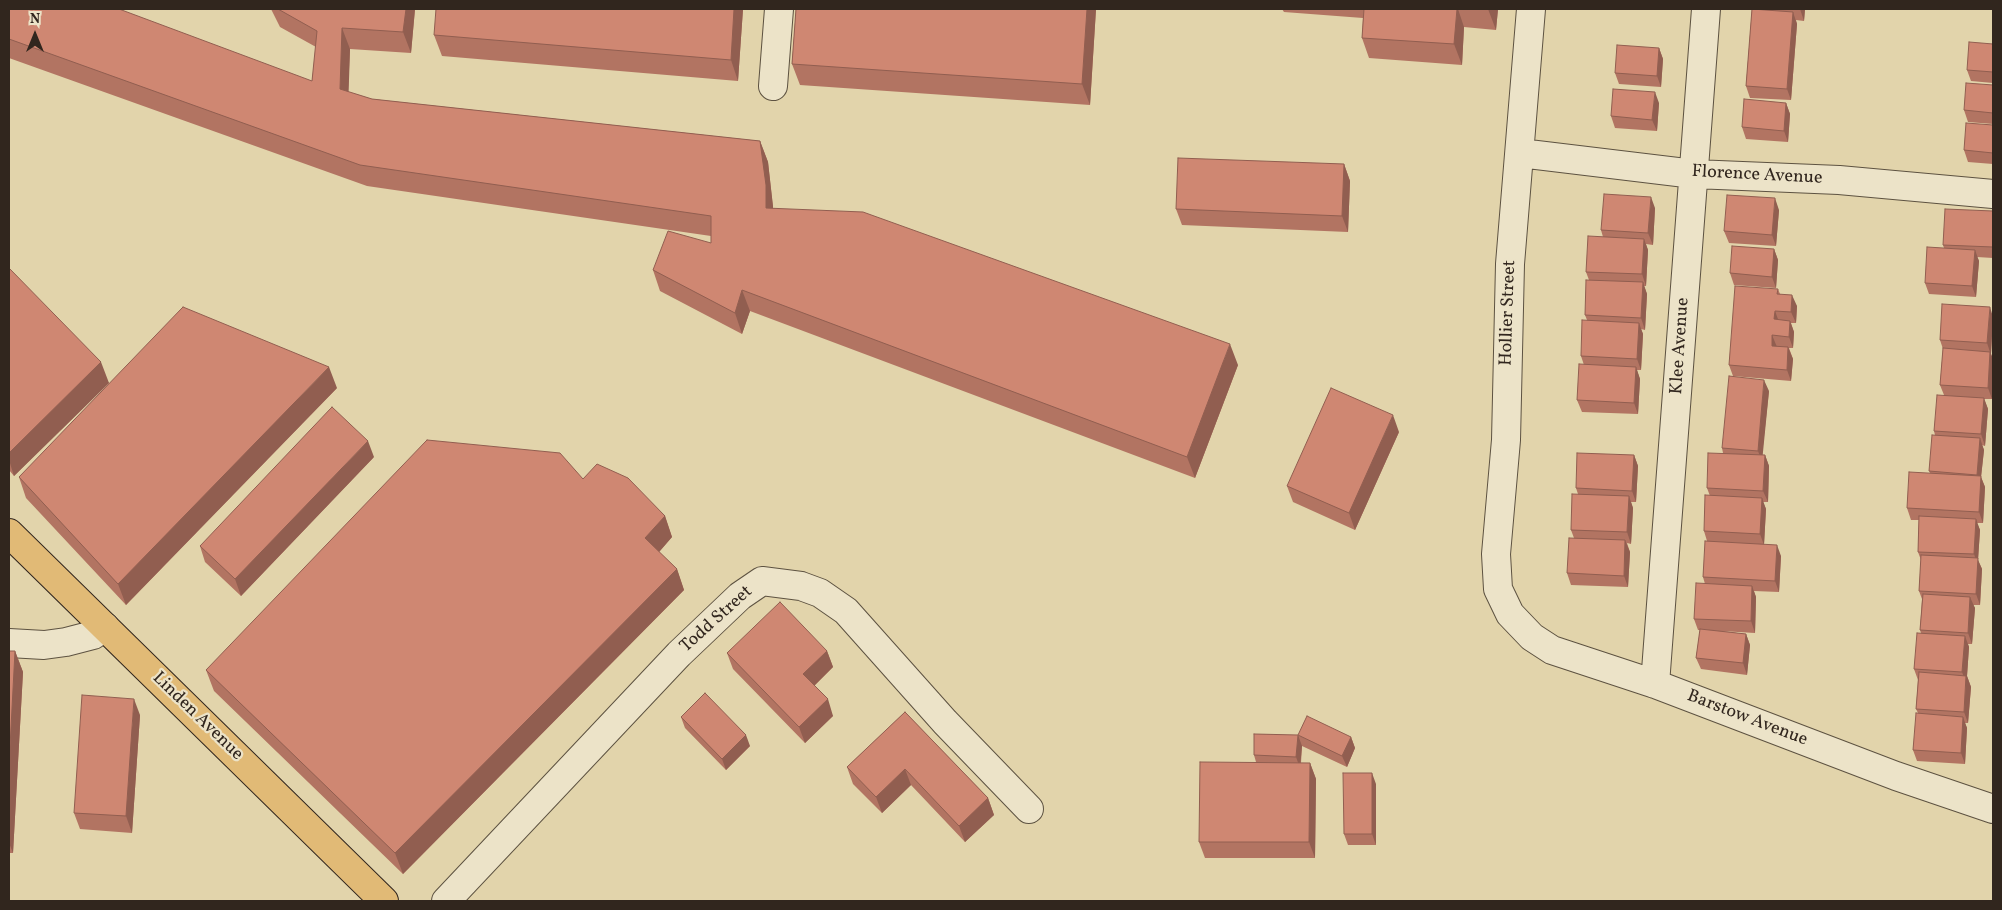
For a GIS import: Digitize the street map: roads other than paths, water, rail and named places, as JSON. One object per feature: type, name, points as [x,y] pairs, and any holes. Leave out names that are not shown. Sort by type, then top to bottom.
[{"type":"main road","name":"Linden Avenue","points":[[9,533],[384,901]]},
{"type":"street","points":[[773,86],[779,9]]},
{"type":"street","name":"Hollier Street","points":[[1510,614],[1498,589],[1496,554],[1506,440],[1510,264],[1531,9]]},
{"type":"street","name":"Klee Avenue","points":[[1655,684],[1706,9]]},
{"type":"street","name":"Florence Avenue","points":[[1520,153],[1694,174],[1839,180],[1993,194]]},
{"type":"street","name":"Todd Street","points":[[446,901],[679,654],[740,596],[762,581],[801,586],[820,593],[846,610],[945,722],[1028,809]]},
{"type":"street","name":"Barstow Avenue","points":[[1510,614],[1532,637],[1552,650],[1655,684],[1896,776],[1993,809]]},
{"type":"street","points":[[9,643],[44,645],[66,642],[93,634],[105,628]]}]
